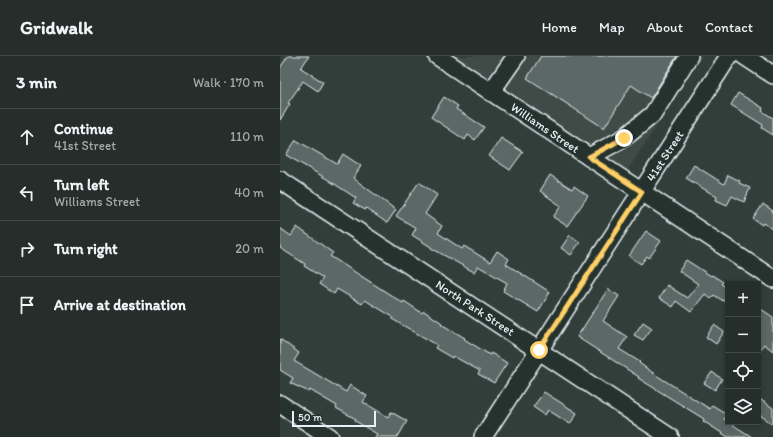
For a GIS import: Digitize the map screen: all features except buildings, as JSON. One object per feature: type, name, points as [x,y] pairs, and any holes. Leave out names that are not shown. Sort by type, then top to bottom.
[{"type":"street","name":"Williams Street","points":[[437,56],[773,279]]},
{"type":"street","points":[[492,92],[516,56]]},
{"type":"street","points":[[589,157],[624,138],[653,114],[689,56]]},
{"type":"street","name":"41st Street","points":[[483,437],[729,56]]},
{"type":"street","points":[[744,56],[773,75]]},
{"type":"street","name":"North Park Street","points":[[280,180],[670,437]]},
{"type":"street","points":[[280,404],[330,437]]},
{"type":"shaded area","points":[[437,56],[702,56],[622,179]]},
{"type":"route","points":[[539,350],[642,192],[589,157],[624,138]]}]
